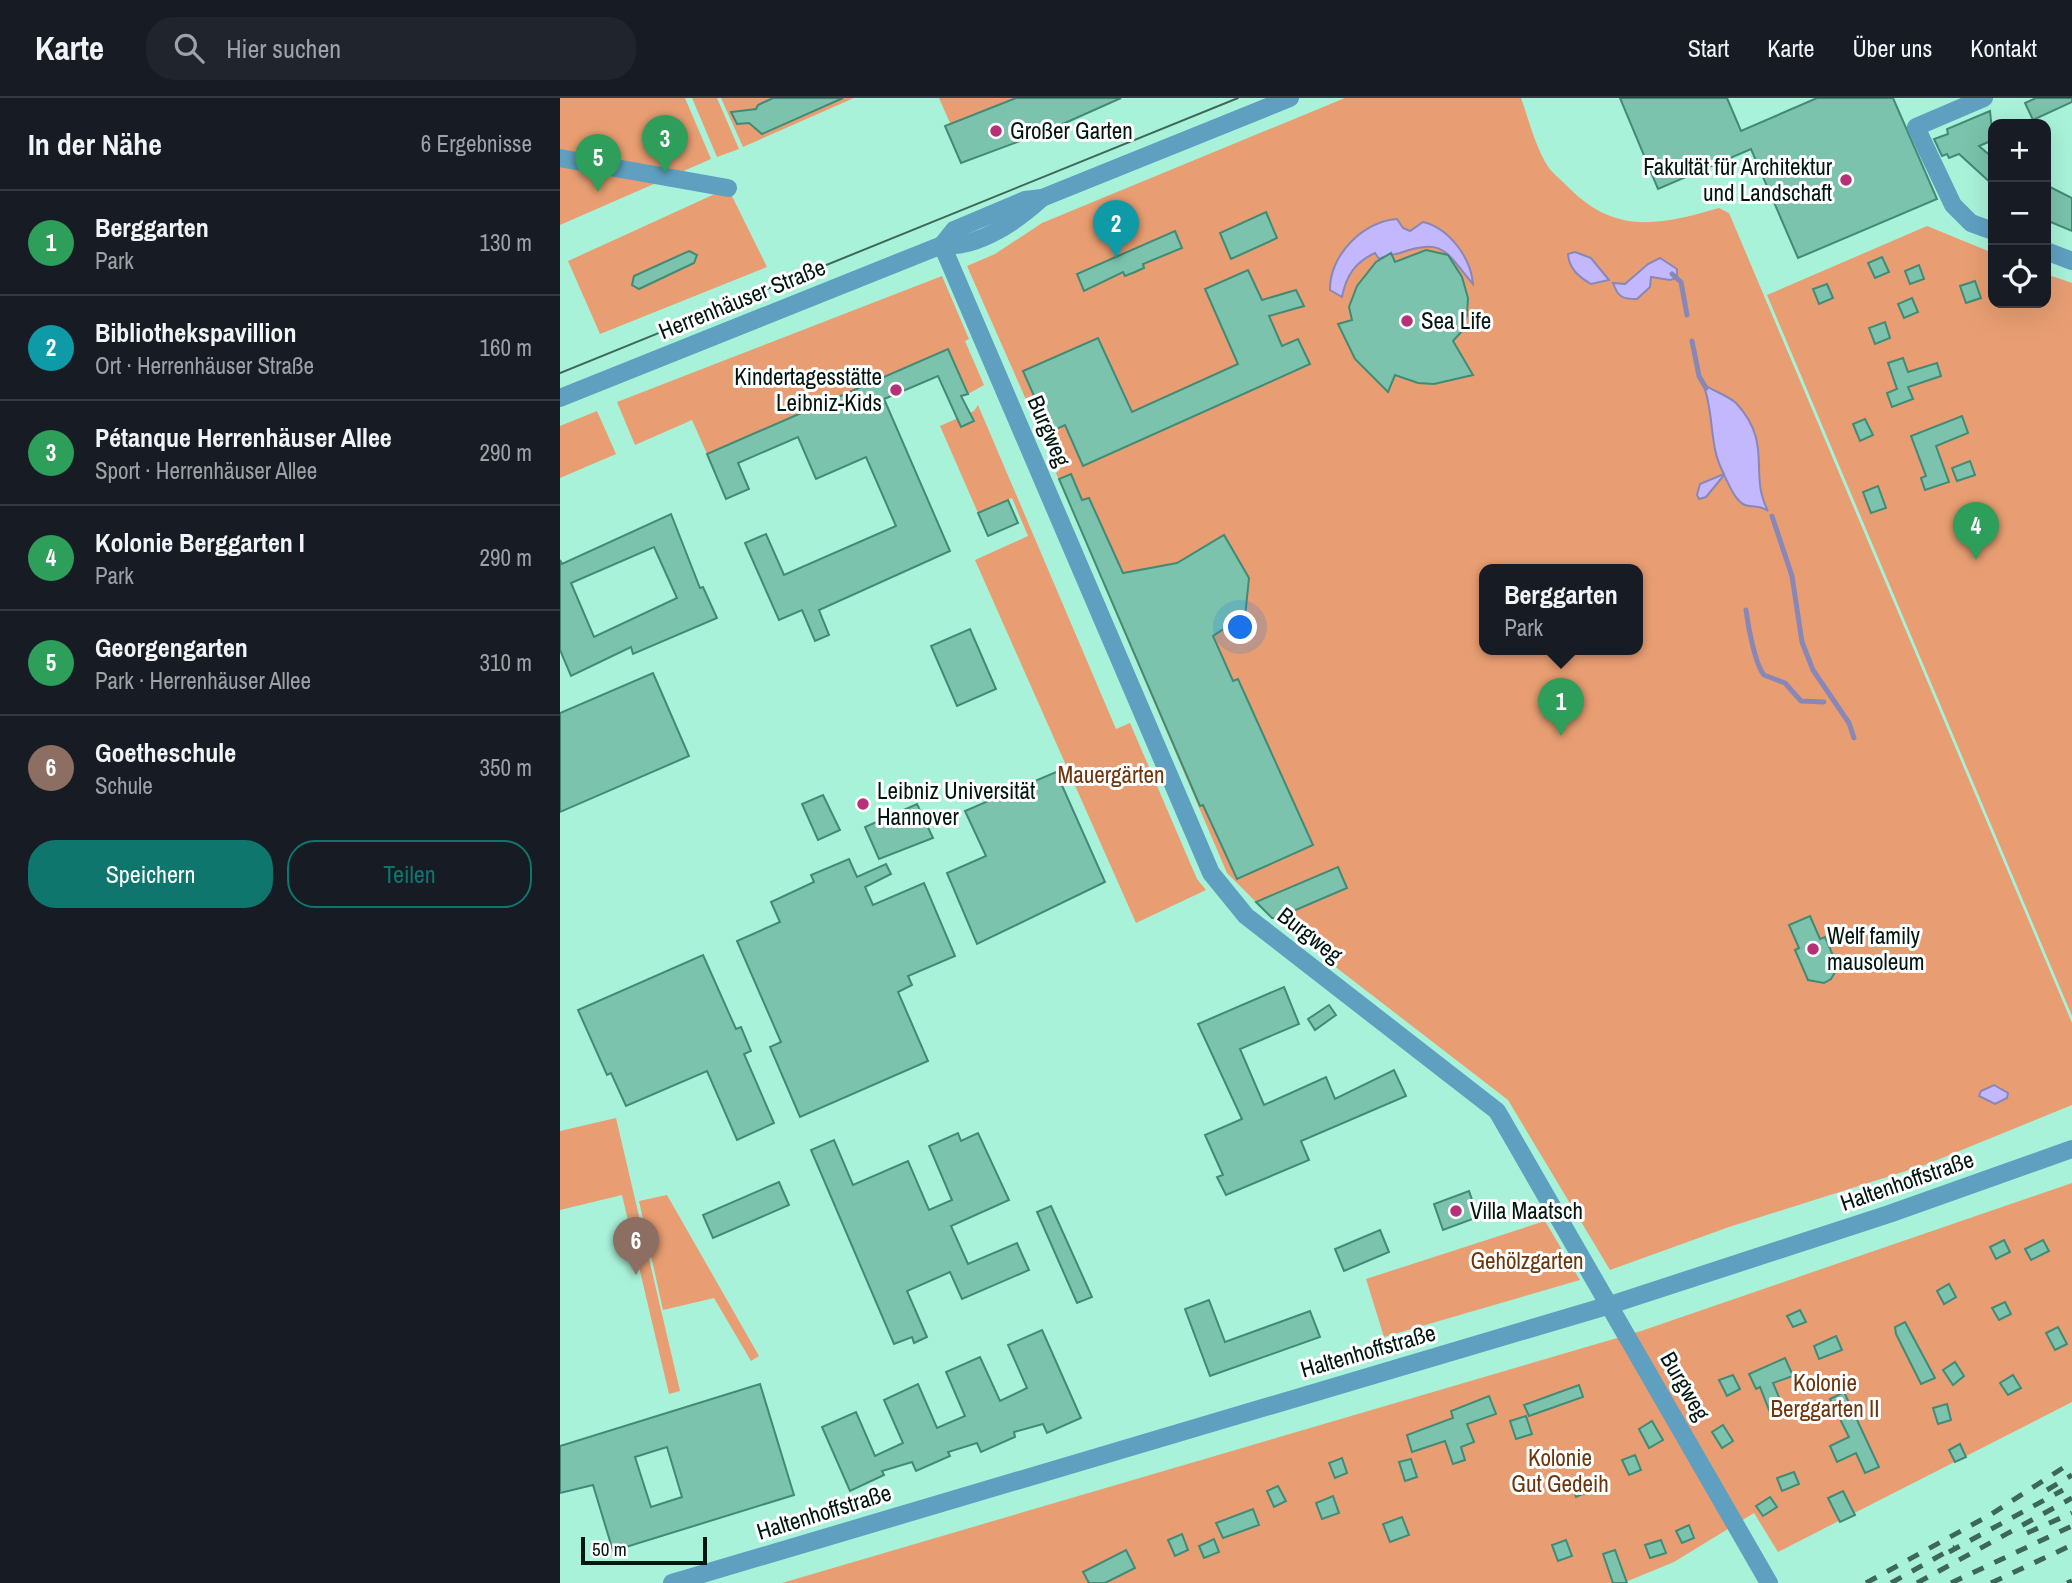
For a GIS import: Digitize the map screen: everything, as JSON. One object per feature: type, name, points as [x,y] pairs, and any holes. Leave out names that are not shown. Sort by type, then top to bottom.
[{"type":"street","name":"Herrenhäuser Straße","points":[[560,398],[942,245],[958,246],[976,240],[1030,209],[1042,198],[1290,98]]},
{"type":"street","points":[[1984,98],[1916,127],[1952,205],[1971,223],[1988,229]]},
{"type":"street","points":[[560,158],[728,188]]},
{"type":"street","name":"Burgweg","points":[[942,245],[1211,873],[1246,916],[1497,1111],[1769,1583]]},
{"type":"street","points":[[2051,253],[2072,261]]},
{"type":"street","name":"Haltenhoffstraße","points":[[672,1583],[1610,1305],[1889,1214],[2072,1149]]},
{"type":"green space","points":[[560,98],[685,98],[711,159],[560,225]]},
{"type":"green space","points":[[692,98],[717,98],[739,149],[717,157]]},
{"type":"green space","points":[[721,98],[854,98],[743,147]]},
{"type":"green space","name":"Großer Garten","points":[[939,98],[1121,98],[1047,131],[961,163],[945,126],[950,123]]},
{"type":"green space","points":[[1345,98],[1521,98],[1549,168],[1587,203],[1604,213],[1640,222],[1658,222],[1719,208],[1729,213],[2072,1023],[2072,1105],[1925,1165],[1729,1227],[1610,1270],[1508,1100],[1272,918],[1227,873],[1056,473],[1062,467],[1056,454],[1050,454],[967,266],[995,254],[1042,223]],"holes":[[[1175,232],[1182,248],[1143,264],[1144,268],[1123,272],[1085,291],[1077,274]]]},
{"type":"green space","points":[[728,188],[767,267],[600,334],[568,261]]},
{"type":"green space","points":[[1927,226],[1988,251],[1988,308],[2051,308],[2051,276],[2072,283],[2072,1016],[1767,295]]},
{"type":"green space","points":[[942,276],[969,339],[965,341],[984,385],[968,394],[948,349],[707,454],[692,420],[635,445],[617,402]]},
{"type":"green space","name":"Mauergärten","points":[[978,405],[1116,729],[1130,723],[1197,879],[1206,890],[1136,923],[975,560],[1028,536],[1012,498],[978,513],[940,426],[974,411]]},
{"type":"green space","points":[[597,411],[616,454],[560,478],[560,426]]},
{"type":"green space","points":[[616,1118],[680,1391],[669,1394],[622,1195],[560,1210],[560,1131]]},
{"type":"green space","points":[[2072,1183],[2072,1402],[1778,1552],[1754,1513],[1674,1562],[1623,1583],[782,1583],[1641,1331]]},
{"type":"green space","points":[[667,1195],[759,1356],[751,1361],[714,1298],[663,1310],[639,1201]]},
{"type":"green space","name":"Gehölzgarten","points":[[1545,1221],[1580,1280],[1384,1337],[1366,1279]]},
{"type":"shaded area","points":[[1397,219],[1403,228],[1410,231],[1423,222],[1433,225],[1450,237],[1468,264],[1473,284],[1450,256],[1436,248],[1427,247],[1379,259],[1375,253],[1352,270],[1342,297],[1330,290],[1335,265],[1350,243],[1372,226]]},
{"type":"shaded area","points":[[1575,252],[1591,258],[1609,280],[1591,284],[1579,275],[1568,254]]},
{"type":"shaded area","points":[[1660,258],[1677,269],[1677,278],[1670,280],[1651,277],[1650,287],[1637,299],[1624,298],[1619,294],[1613,283],[1625,284],[1648,264]]},
{"type":"shaded area","points":[[1703,384],[1736,403],[1747,418],[1758,445],[1760,484],[1768,511],[1741,503],[1724,475],[1706,497],[1699,499],[1697,495],[1700,484],[1724,474],[1713,441],[1709,406]]},
{"type":"shaded area","points":[[1994,1085],[2008,1093],[2007,1098],[1995,1104],[1979,1096],[1981,1091]]},
{"type":"building","points":[[773,98],[843,98],[762,134],[749,123],[737,124],[731,112],[756,109],[758,105]]},
{"type":"building","name":"Großer Garten","points":[[1016,98],[1121,98],[1047,131],[961,163],[945,126]]},
{"type":"building","name":"Fakultät für Architektur und Landschaft","points":[[1620,98],[1727,98],[1741,131],[1817,98],[1893,98],[1937,199],[1798,258],[1751,149],[1658,189]]},
{"type":"building","points":[[2036,98],[2072,98],[2072,102],[2035,119],[2033,119],[2025,103]]},
{"type":"building","points":[[1990,111],[1988,142],[1979,146],[1988,154],[1988,180],[1959,154],[1949,158],[1947,154],[1942,156],[1934,139],[1948,134],[1947,129]]},
{"type":"building","points":[[2051,188],[2072,198],[2072,231],[2051,222]]},
{"type":"building","points":[[1266,212],[1277,238],[1231,259],[1220,233]]},
{"type":"building","points":[[1175,231],[1182,248],[1143,264],[1144,268],[1135,272],[1125,276],[1123,272],[1084,291],[1077,274]]},
{"type":"building","name":"Sea Life","points":[[1426,250],[1448,255],[1462,277],[1468,298],[1467,315],[1463,330],[1453,341],[1473,375],[1434,384],[1418,383],[1395,375],[1388,392],[1355,359],[1338,324],[1352,320],[1349,307],[1357,286],[1376,262],[1391,253],[1395,262]]},
{"type":"building","points":[[689,251],[697,255],[694,263],[639,289],[632,285],[634,276]]},
{"type":"building","points":[[1882,257],[1889,272],[1875,278],[1868,263]]},
{"type":"building","points":[[1919,265],[1924,279],[1910,284],[1905,271]]},
{"type":"building","points":[[1248,270],[1262,300],[1296,290],[1304,306],[1269,316],[1282,346],[1298,339],[1310,364],[1083,466],[1065,425],[1050,432],[1023,371],[1098,338],[1132,412],[1238,364],[1205,289]]},
{"type":"building","points":[[1975,281],[1981,298],[1966,303],[1960,286]]},
{"type":"building","points":[[1827,284],[1833,298],[1819,304],[1813,289]]},
{"type":"building","points":[[1912,298],[1918,312],[1904,318],[1898,304]]},
{"type":"building","points":[[1885,322],[1890,338],[1875,344],[1869,328]]},
{"type":"building","points":[[948,349],[968,394],[961,396],[974,421],[961,427],[938,376],[884,399],[950,551],[819,610],[829,635],[815,641],[802,610],[779,620],[745,543],[766,534],[784,575],[896,526],[866,457],[816,479],[798,437],[738,463],[749,489],[726,499],[707,454]]},
{"type":"building","points":[[1903,358],[1908,372],[1937,363],[1941,376],[1908,387],[1913,399],[1892,407],[1887,393],[1897,389],[1888,363]]},
{"type":"building","points":[[1962,416],[1968,433],[1936,446],[1949,482],[1925,490],[1921,478],[1926,476],[1911,436]]},
{"type":"building","points":[[1865,419],[1873,435],[1860,441],[1853,424]]},
{"type":"building","points":[[1970,461],[1975,475],[1957,481],[1952,468]]},
{"type":"building","points":[[1071,474],[1082,500],[1089,498],[1123,573],[1177,563],[1224,535],[1249,578],[1244,626],[1227,627],[1213,636],[1233,681],[1238,679],[1313,845],[1237,879],[1203,805],[1200,806],[1059,479]]},
{"type":"building","points":[[1878,486],[1886,508],[1871,513],[1863,492]]},
{"type":"building","points":[[1008,500],[1018,523],[988,536],[978,513]]},
{"type":"building","points":[[671,514],[700,588],[703,587],[717,618],[633,654],[631,647],[571,676],[560,650],[560,560],[562,564]],"holes":[[[654,547],[677,598],[594,637],[571,583]]]},
{"type":"building","points":[[970,629],[996,689],[957,706],[931,646]]},
{"type":"building","points":[[653,673],[689,756],[560,812],[560,713]]},
{"type":"building","points":[[1056,772],[1105,882],[977,944],[947,873],[986,856],[965,811]]},
{"type":"building","points":[[823,795],[840,830],[818,840],[802,804]]},
{"type":"building","points":[[917,804],[933,838],[879,859],[865,827]]},
{"type":"building","points":[[849,859],[857,877],[886,864],[891,874],[865,887],[873,905],[924,883],[955,956],[908,976],[912,985],[898,992],[928,1061],[800,1117],[770,1047],[781,1042],[737,941],[780,922],[771,902],[814,882],[811,875]]},
{"type":"building","points":[[1338,867],[1347,888],[1277,918],[1272,918],[1256,902]]},
{"type":"building","name":"Welf family mausoleum","points":[[1810,916],[1820,939],[1825,937],[1838,967],[1831,979],[1824,983],[1808,980],[1795,950],[1799,948],[1789,925]]},
{"type":"building","points":[[703,955],[736,1029],[741,1027],[751,1051],[744,1054],[774,1123],[737,1140],[707,1071],[626,1106],[611,1073],[607,1075],[578,1010]]},
{"type":"building","points":[[1284,987],[1299,1024],[1240,1049],[1264,1105],[1326,1077],[1335,1099],[1394,1070],[1406,1096],[1301,1141],[1309,1160],[1226,1195],[1217,1177],[1223,1175],[1205,1135],[1242,1119],[1198,1024]]},
{"type":"building","points":[[1329,1005],[1336,1015],[1315,1030],[1308,1019]]},
{"type":"building","points":[[958,1133],[961,1141],[978,1133],[1009,1200],[951,1226],[968,1264],[1017,1243],[1029,1270],[962,1299],[950,1272],[907,1291],[927,1337],[914,1343],[912,1337],[894,1344],[811,1150],[834,1140],[853,1185],[908,1161],[929,1210],[952,1200],[929,1146]]},
{"type":"building","points":[[779,1182],[789,1205],[713,1238],[703,1215]]},
{"type":"building","name":"Villa Maatsch","points":[[1469,1191],[1478,1217],[1443,1230],[1434,1204]]},
{"type":"building","points":[[1051,1206],[1092,1297],[1077,1303],[1037,1212]]},
{"type":"building","points":[[1380,1230],[1389,1252],[1344,1271],[1335,1249]]},
{"type":"building","points":[[2004,1240],[2010,1252],[1996,1259],[1990,1247]]},
{"type":"building","points":[[2043,1240],[2049,1251],[2031,1260],[2025,1249]]},
{"type":"building","points":[[1949,1284],[1956,1297],[1944,1304],[1937,1291]]},
{"type":"building","points":[[1209,1300],[1225,1342],[1310,1311],[1320,1337],[1210,1376],[1185,1309]]},
{"type":"building","points":[[2005,1302],[2011,1314],[1999,1320],[1992,1308]]},
{"type":"building","points":[[1800,1310],[1806,1322],[1793,1327],[1787,1316]]},
{"type":"building","points":[[1905,1322],[1935,1378],[1921,1384],[1896,1334],[1895,1327]]},
{"type":"building","points":[[2058,1327],[2067,1344],[2055,1350],[2046,1333]]},
{"type":"building","points":[[1042,1330],[1081,1418],[1047,1433],[1043,1424],[1014,1432],[1015,1437],[981,1452],[977,1443],[948,1452],[950,1456],[916,1471],[912,1462],[882,1471],[884,1475],[850,1491],[822,1427],[856,1412],[875,1456],[903,1443],[884,1400],[918,1384],[937,1428],[965,1416],[946,1372],[980,1357],[1000,1401],[1027,1388],[1008,1345]]},
{"type":"building","points":[[1836,1336],[1842,1350],[1819,1359],[1814,1346]]},
{"type":"building","points":[[1785,1358],[1793,1376],[1773,1383],[1784,1409],[1771,1415],[1760,1387],[1756,1389],[1749,1374]]},
{"type":"building","points":[[1955,1362],[1964,1376],[1953,1385],[1943,1370]]},
{"type":"building","points":[[1733,1375],[1740,1389],[1727,1396],[1719,1380]]},
{"type":"building","points":[[2013,1375],[2021,1388],[2008,1395],[2000,1383]]},
{"type":"building","points":[[760,1384],[794,1495],[613,1551],[593,1485],[560,1493],[560,1446]],"holes":[[[667,1447],[682,1497],[651,1507],[635,1457]]]},
{"type":"building","points":[[1579,1385],[1583,1397],[1529,1416],[1524,1405]]},
{"type":"building","points":[[1844,1392],[1879,1467],[1865,1473],[1856,1453],[1837,1462],[1830,1446],[1849,1437],[1830,1399]]},
{"type":"building","points":[[1489,1396],[1496,1414],[1467,1424],[1474,1442],[1461,1447],[1465,1460],[1453,1464],[1445,1441],[1412,1452],[1407,1435],[1453,1418],[1451,1411]]},
{"type":"building","points":[[1947,1404],[1951,1420],[1938,1424],[1933,1408]]},
{"type":"building","points":[[1526,1416],[1532,1434],[1516,1439],[1510,1421]]},
{"type":"building","points":[[1652,1421],[1663,1440],[1649,1448],[1639,1429]]},
{"type":"building","points":[[1723,1425],[1733,1441],[1722,1448],[1712,1432]]},
{"type":"building","points":[[1960,1444],[1966,1457],[1955,1462],[1949,1450]]},
{"type":"building","points":[[1635,1455],[1641,1470],[1629,1475],[1622,1460]]},
{"type":"building","points":[[1342,1458],[1347,1473],[1335,1478],[1329,1463]]},
{"type":"building","points":[[1411,1459],[1417,1477],[1405,1481],[1399,1462]]},
{"type":"building","points":[[1794,1472],[1799,1484],[1782,1491],[1777,1478]]},
{"type":"building","points":[[1583,1476],[1588,1492],[1576,1497],[1570,1480]]},
{"type":"building","points":[[1278,1486],[1286,1501],[1274,1507],[1267,1491]]},
{"type":"building","points":[[1843,1491],[1855,1515],[1840,1522],[1828,1498]]},
{"type":"building","points":[[1333,1496],[1339,1513],[1322,1519],[1316,1503]]},
{"type":"building","points":[[1770,1497],[1777,1507],[1763,1516],[1756,1506]]},
{"type":"building","points":[[1253,1509],[1259,1525],[1223,1538],[1216,1523]]},
{"type":"building","points":[[1402,1517],[1409,1535],[1390,1542],[1383,1524]]},
{"type":"building","points":[[1689,1525],[1694,1538],[1682,1543],[1676,1531]]},
{"type":"building","points":[[1182,1534],[1188,1550],[1175,1556],[1168,1540]]},
{"type":"building","points":[[1214,1539],[1219,1552],[1204,1558],[1199,1546]]},
{"type":"building","points":[[1566,1540],[1572,1556],[1558,1561],[1552,1545]]},
{"type":"building","points":[[1661,1540],[1666,1553],[1650,1558],[1645,1545]]},
{"type":"building","points":[[1126,1550],[1135,1568],[1105,1583],[1089,1583],[1083,1572]]},
{"type":"building","points":[[1615,1550],[1627,1583],[1613,1583],[1603,1554]]},
{"type":"waterway","points":[[1672,274],[1681,282],[1687,315]]},
{"type":"waterway","points":[[1692,341],[1699,376],[1706,388]]},
{"type":"waterway","points":[[1772,516],[1792,576],[1802,642],[1813,670],[1849,723],[1854,738]]},
{"type":"waterway","points":[[1746,610],[1755,654],[1764,675],[1785,683],[1801,701],[1824,702]]},
{"type":"tram line","points":[[560,373],[1238,98]]},
{"type":"railway","points":[[1866,1583],[1990,1515],[2072,1462]]},
{"type":"railway","points":[[2047,1490],[2072,1475]]},
{"type":"railway","points":[[1949,1552],[2063,1490]]},
{"type":"railway","points":[[1917,1583],[2072,1498]]},
{"type":"railway","points":[[2027,1533],[2072,1513]]},
{"type":"railway","points":[[1951,1583],[2072,1526]]},
{"type":"railway","points":[[1991,1583],[2072,1545]]},
{"type":"railway","points":[[1891,1583],[1955,1547]]},
{"type":"railway","points":[[2067,1583],[2072,1581]]},
{"type":"place","name":"Großer Garten","points":[[996,131]]},
{"type":"place","name":"Pétanque Herrenhäuser Allee","points":[[665,173]]},
{"type":"place","name":"Fakultät für Architektur und Landschaft","points":[[1846,180]]},
{"type":"place","name":"Georgengarten","points":[[598,192]]},
{"type":"place","name":"Bibliothekspavillion","points":[[1116,258]]},
{"type":"place","name":"Sea Life","points":[[1407,321]]},
{"type":"place","name":"Kindertagesstätte Leibniz-Kids","points":[[896,390]]},
{"type":"place","name":"Kolonie Berggarten I","points":[[1976,560]]},
{"type":"place","name":"Berggarten","points":[[1561,736]]},
{"type":"place","name":"Leibniz Universität Hannover","points":[[863,804]]},
{"type":"place","name":"Welf family mausoleum","points":[[1813,949]]},
{"type":"place","name":"Villa Maatsch","points":[[1456,1211]]},
{"type":"place","name":"Goetheschule","points":[[636,1275]]},
{"type":"park label","name":"Kolonie Berggarten II","points":[[1825,1396]]},
{"type":"park label","name":"Kolonie Gut Gedeih","points":[[1560,1471]]}]
